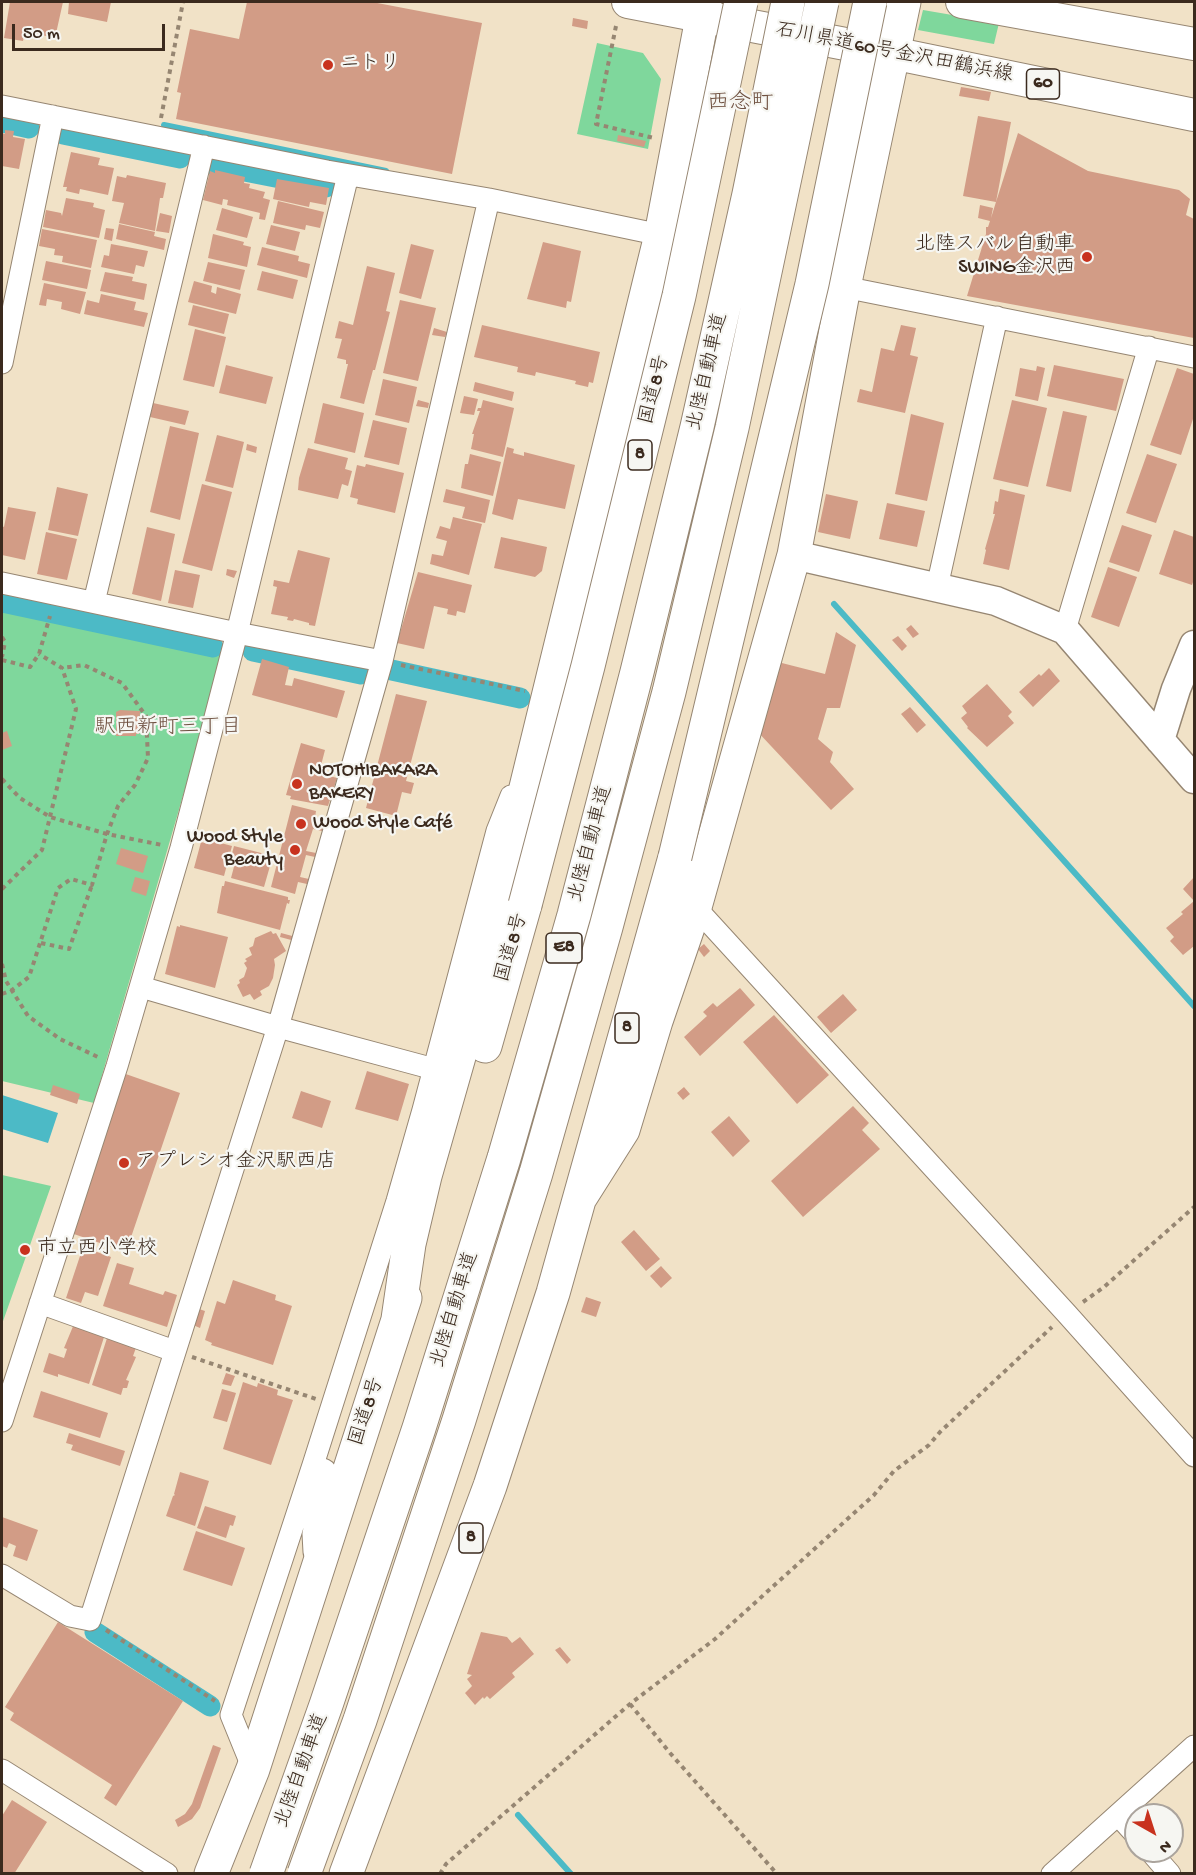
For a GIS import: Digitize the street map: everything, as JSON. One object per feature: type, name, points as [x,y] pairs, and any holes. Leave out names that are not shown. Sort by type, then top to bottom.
[{"type":"highway","name":"国道8号","points":[[211,1874],[253,1769],[479,1065],[525,905],[588,666],[673,319],[741,2]]},
{"type":"highway","name":"北陸自動車道","points":[[266,1874],[326,1705],[419,1428],[504,1158],[574,915],[697,427],[788,2]]},
{"type":"highway","name":"北陸自動車道","points":[[304,1874],[360,1720],[459,1420],[536,1173],[606,927],[669,692],[732,428],[822,2]]},
{"type":"highway","name":"8","points":[[346,1874],[490,1486],[580,1198],[675,857],[812,284],[870,2]]},
{"type":"highway","name":"8","points":[[580,1198],[623,1130],[656,1021],[695,907],[794,555],[844,287],[904,2]]},
{"type":"highway","name":"8","points":[[398,1319],[409,1244],[425,1176],[468,1025],[536,700],[661,235],[703,9]]},
{"type":"main road","points":[[962,2],[1194,44]]},
{"type":"main road","name":"石川県道60号金沢田鶴浜線","points":[[622,14],[703,9],[892,53],[1194,116]]},
{"type":"street","points":[[2,106],[348,175],[489,199],[661,235]]},
{"type":"street","points":[[2,363],[53,116]]},
{"type":"street","points":[[94,602],[204,146]]},
{"type":"street","points":[[2,1421],[117,1066],[181,848],[237,633],[348,175]]},
{"type":"street","points":[[2,1575],[70,1616],[90,1620],[278,1027],[382,661],[489,199]]},
{"type":"street","points":[[844,287],[1194,357]]},
{"type":"street","points":[[937,587],[997,317]]},
{"type":"street","points":[[1065,630],[1149,347]]},
{"type":"street","points":[[794,555],[996,601],[1065,630],[1194,778]]},
{"type":"street","points":[[2,583],[382,661]]},
{"type":"street","points":[[1160,740],[1176,689],[1194,645]]},
{"type":"street","points":[[253,1769],[231,1715],[314,1465],[397,1201],[497,831],[536,700]]},
{"type":"street","points":[[695,907],[1194,1456]]},
{"type":"street","points":[[141,987],[434,1069]]},
{"type":"street","points":[[397,1201],[409,1244]]},
{"type":"street","points":[[40,1304],[174,1351]]},
{"type":"street","points":[[314,1465],[325,1470],[313,1534],[316,1570]]},
{"type":"street","points":[[1052,1874],[1194,1746]]},
{"type":"street","points":[[2,1770],[167,1874]]},
{"type":"street","points":[[1118,1815],[1124,1822]]},
{"type":"path","points":[[157,136],[183,2]]},
{"type":"path","points":[[622,14],[596,124],[658,138]]},
{"type":"path","points":[[2,637],[5,642],[2,658],[30,667],[39,654],[50,616]]},
{"type":"path","points":[[39,654],[62,668],[84,665],[122,683],[146,716],[148,758],[135,785],[118,806],[69,949],[41,943]]},
{"type":"path","points":[[382,661],[536,700]]},
{"type":"path","points":[[2,889],[42,850],[76,709],[62,668]]},
{"type":"path","points":[[2,779],[20,798],[50,817],[107,834],[181,848]]},
{"type":"path","points":[[2,994],[30,977],[58,888],[71,879],[92,885]]},
{"type":"path","points":[[2,964],[6,981],[28,1016],[60,1039],[117,1066]]},
{"type":"path","points":[[440,1874],[446,1864],[630,1704],[715,1639],[874,1495],[894,1472],[929,1445],[940,1432],[1067,1314],[1104,1287],[1194,1207]]},
{"type":"path","points":[[174,1351],[322,1401]]},
{"type":"path","points":[[90,1620],[219,1704]]},
{"type":"path","points":[[630,1704],[777,1874]]},
{"type":"green space","points":[[923,10],[999,23],[994,44],[918,30]]},
{"type":"green space","points":[[597,43],[643,53],[661,79],[648,149],[577,134]]},
{"type":"green space","points":[[2,607],[224,654],[94,1103],[2,1081]]},
{"type":"green space","points":[[2,1175],[51,1186],[2,1324]]},
{"type":"water","points":[[2,1095],[58,1113],[48,1143],[2,1129]]},
{"type":"building","points":[[10,2],[63,2],[55,38],[25,31],[23,41],[4,38]]},
{"type":"building","points":[[69,2],[111,2],[107,22],[68,14]]},
{"type":"building","name":"ニトリ","points":[[247,2],[372,2],[482,23],[452,174],[176,119],[181,93],[177,92],[190,29],[239,39]]},
{"type":"building","points":[[573,18],[588,21],[587,29],[572,26]]},
{"type":"building","points":[[961,87],[991,92],[989,101],[959,96]]},
{"type":"building","points":[[978,116],[1011,122],[996,202],[963,196]]},
{"type":"building","points":[[5,130],[14,131],[13,137],[25,139],[19,169],[2,166],[2,133],[5,134]]},
{"type":"building","name":"北陸スバル自動車 SWING金沢西","points":[[1018,133],[1088,171],[1179,190],[1190,199],[1186,215],[1194,219],[1194,338],[967,296],[986,234],[986,227],[990,221],[978,218],[980,205],[993,208],[991,218]]},
{"type":"building","points":[[618,135],[646,141],[644,147],[617,141]]},
{"type":"building","points":[[71,152],[100,158],[98,165],[114,168],[108,195],[80,189],[79,194],[66,191],[67,187],[63,187]]},
{"type":"building","points":[[215,170],[245,177],[244,183],[250,184],[249,188],[265,192],[263,198],[270,200],[265,220],[259,219],[260,213],[227,205],[228,200],[223,199],[222,205],[203,200],[210,171],[215,173]]},
{"type":"building","points":[[127,175],[166,183],[163,198],[160,198],[155,231],[119,223],[124,203],[112,201],[117,176],[126,178]]},
{"type":"building","points":[[277,179],[329,188],[326,205],[310,202],[309,207],[273,199]]},
{"type":"building","points":[[66,198],[94,203],[93,207],[105,210],[99,238],[43,227],[46,210],[61,213],[62,216]]},
{"type":"building","points":[[278,201],[324,212],[320,228],[306,225],[305,230],[273,223]]},
{"type":"building","points":[[222,208],[253,217],[247,238],[216,230]]},
{"type":"building","points":[[160,213],[172,216],[169,233],[156,231]]},
{"type":"building","points":[[119,224],[155,232],[154,236],[166,239],[164,250],[116,239]]},
{"type":"building","points":[[271,225],[300,232],[295,251],[266,244]]},
{"type":"building","points":[[106,228],[114,229],[112,241],[104,239]]},
{"type":"building","points":[[42,229],[97,240],[91,268],[62,262],[63,256],[54,255],[55,249],[39,246]]},
{"type":"building","points":[[213,234],[244,242],[243,245],[251,247],[247,267],[208,258]]},
{"type":"building","points":[[543,242],[581,251],[571,302],[567,301],[566,308],[527,299]]},
{"type":"building","points":[[111,244],[148,251],[144,267],[136,265],[134,274],[101,267],[104,255],[109,256]]},
{"type":"building","points":[[411,244],[434,250],[421,299],[399,293]]},
{"type":"building","points":[[262,247],[299,256],[298,261],[310,264],[307,278],[257,265]]},
{"type":"building","points":[[46,261],[91,270],[87,289],[42,280]]},
{"type":"building","points":[[208,262],[245,270],[240,290],[203,281]]},
{"type":"building","points":[[367,266],[395,273],[386,311],[390,312],[364,404],[340,398],[348,364],[346,360],[337,358],[342,339],[335,338],[339,321],[353,325]]},
{"type":"building","points":[[262,271],[298,280],[293,299],[257,290]]},
{"type":"building","points":[[105,272],[133,277],[132,281],[147,284],[144,300],[100,291]]},
{"type":"building","points":[[194,281],[212,286],[211,292],[216,294],[217,287],[241,294],[236,314],[188,302]]},
{"type":"building","points":[[44,283],[86,292],[80,314],[61,309],[62,302],[47,299],[46,306],[39,305]]},
{"type":"building","points":[[101,294],[136,302],[134,310],[148,313],[144,327],[84,314],[87,300],[99,303]]},
{"type":"building","points":[[400,300],[436,308],[418,381],[383,373]]},
{"type":"building","points":[[193,305],[229,314],[224,334],[188,325]]},
{"type":"building","points":[[482,325],[600,352],[593,383],[589,382],[588,387],[575,384],[576,381],[536,372],[535,376],[517,372],[518,367],[474,357]]},
{"type":"building","points":[[901,325],[916,328],[910,355],[918,357],[905,413],[857,402],[860,389],[872,392],[881,348],[894,351]]},
{"type":"building","points":[[434,328],[447,332],[445,337],[432,335]]},
{"type":"building","points":[[195,329],[226,337],[214,387],[183,380]]},
{"type":"building","points":[[226,365],[273,377],[266,404],[219,393]]},
{"type":"building","points":[[1054,365],[1124,379],[1116,411],[1047,396]]},
{"type":"building","points":[[1037,366],[1045,368],[1038,401],[1015,396],[1020,368],[1036,371]]},
{"type":"building","points":[[1177,368],[1194,374],[1194,416],[1181,455],[1150,445]]},
{"type":"building","points":[[383,379],[417,387],[409,423],[375,415]]},
{"type":"building","points":[[475,382],[514,392],[512,401],[473,391]]},
{"type":"building","points":[[464,396],[478,399],[474,415],[460,413]]},
{"type":"building","points":[[418,400],[429,403],[428,408],[416,406]]},
{"type":"building","points":[[483,400],[514,408],[503,457],[471,449],[474,434],[472,434],[480,411],[477,411],[481,408]]},
{"type":"building","points":[[1012,400],[1047,408],[1028,487],[993,479]]},
{"type":"building","points":[[153,403],[189,411],[185,425],[150,417]]},
{"type":"building","points":[[323,403],[364,413],[355,453],[314,443]]},
{"type":"building","points":[[1063,411],[1087,416],[1071,492],[1046,486]]},
{"type":"building","points":[[911,414],[944,423],[927,501],[895,494]]},
{"type":"building","points":[[373,420],[407,428],[399,465],[364,457]]},
{"type":"building","points":[[170,426],[199,433],[180,520],[150,512]]},
{"type":"building","points":[[217,435],[244,442],[233,488],[205,481]]},
{"type":"building","points":[[247,444],[257,447],[256,453],[246,450]]},
{"type":"building","points":[[507,447],[514,449],[513,453],[524,456],[524,452],[575,465],[565,509],[518,499],[513,520],[492,514]]},
{"type":"building","points":[[308,448],[348,458],[345,469],[352,471],[348,486],[342,484],[338,499],[298,490],[299,478]]},
{"type":"building","points":[[470,454],[501,462],[493,496],[461,488],[465,464],[468,464]]},
{"type":"building","points":[[1147,454],[1177,464],[1156,523],[1126,513]]},
{"type":"building","points":[[366,464],[404,473],[395,513],[357,504],[358,499],[350,497],[357,465],[365,467]]},
{"type":"building","points":[[202,484],[232,492],[212,571],[182,563]]},
{"type":"building","points":[[57,487],[88,494],[78,536],[48,530]]},
{"type":"building","points":[[446,489],[490,500],[485,523],[462,518],[465,507],[443,502]]},
{"type":"building","points":[[1000,489],[1025,495],[1009,570],[983,564],[995,514],[993,514],[995,501],[998,502]]},
{"type":"building","points":[[826,494],[858,501],[850,539],[818,532]]},
{"type":"building","points":[[887,503],[925,511],[917,547],[879,539]]},
{"type":"building","points":[[8,507],[36,512],[25,560],[2,555],[2,526],[4,527]]},
{"type":"building","points":[[453,517],[482,524],[469,575],[430,564],[432,554],[443,556],[447,541],[436,538],[440,526],[450,529]]},
{"type":"building","points":[[1122,525],[1152,535],[1139,572],[1109,562]]},
{"type":"building","points":[[147,527],[175,534],[161,601],[132,594]]},
{"type":"building","points":[[1174,530],[1194,537],[1192,585],[1159,574]]},
{"type":"building","points":[[46,532],[77,539],[67,580],[37,574]]},
{"type":"building","points":[[501,537],[547,547],[542,571],[535,577],[494,568]]},
{"type":"building","points":[[298,550],[330,558],[315,626],[271,614],[277,587],[273,586],[274,580],[289,583]]},
{"type":"building","points":[[1108,567],[1137,577],[1119,627],[1091,617]]},
{"type":"building","points":[[227,569],[237,571],[234,578],[226,575]]},
{"type":"building","points":[[175,570],[200,575],[193,608],[168,603]]},
{"type":"building","points":[[418,572],[472,585],[465,613],[457,611],[456,616],[447,614],[448,609],[434,606],[424,649],[397,643]]},
{"type":"building","points":[[911,625],[919,634],[913,638],[906,629]]},
{"type":"building","points":[[836,632],[856,645],[840,708],[827,708],[818,739],[833,752],[830,762],[854,789],[831,810],[756,730],[774,661],[825,674]]},
{"type":"building","points":[[898,636],[907,646],[902,651],[892,640]]},
{"type":"building","points":[[262,659],[289,667],[285,685],[292,686],[294,678],[345,691],[337,718],[252,695]]},
{"type":"building","points":[[1049,668],[1060,681],[1033,707],[1019,692]]},
{"type":"building","points":[[987,684],[1012,712],[1008,716],[1014,723],[987,747],[967,728],[961,718],[967,713],[962,706]]},
{"type":"building","points":[[396,694],[427,701],[406,781],[414,783],[411,794],[402,792],[396,816],[366,808]]},
{"type":"building","points":[[910,707],[926,725],[917,733],[901,714]]},
{"type":"building","points":[[120,710],[140,711],[139,734],[116,736],[116,712]]},
{"type":"building","points":[[7,731],[12,746],[2,750],[2,733]]},
{"type":"building","points":[[301,743],[325,750],[319,773],[337,778],[328,806],[290,799],[291,796],[286,795]]},
{"type":"building","points":[[292,805],[316,811],[314,824],[323,826],[322,831],[313,829],[306,851],[316,853],[315,857],[306,855],[300,877],[309,879],[307,884],[298,882],[295,894],[271,887]]},
{"type":"building","points":[[210,840],[232,846],[224,876],[194,868],[201,842],[209,844]]},
{"type":"building","points":[[234,846],[269,855],[269,859],[272,859],[264,887],[231,878],[235,863],[230,861]]},
{"type":"building","points":[[121,848],[148,856],[143,873],[116,864]]},
{"type":"building","points":[[135,877],[150,881],[146,896],[131,891]]},
{"type":"building","points":[[1194,877],[1194,901],[1183,889]]},
{"type":"building","points":[[225,881],[288,897],[290,900],[289,904],[287,903],[280,930],[217,913]]},
{"type":"building","points":[[1194,901],[1194,946],[1183,955],[1170,941],[1174,937],[1166,928]]},
{"type":"building","points":[[180,925],[228,937],[215,988],[165,974],[177,926],[180,927]]},
{"type":"building","points":[[271,931],[273,934],[276,933],[286,951],[274,959],[273,978],[269,986],[260,991],[262,995],[254,1000],[250,994],[243,997],[237,985],[244,977],[247,968],[244,963],[247,961],[245,959],[252,955],[249,948],[253,946],[255,938]]},
{"type":"building","points":[[281,933],[296,937],[295,941],[280,937]]},
{"type":"building","points":[[704,944],[710,951],[704,957],[698,949]]},
{"type":"building","points":[[740,988],[755,1005],[700,1056],[684,1037],[707,1016],[703,1012],[713,1003],[717,1007]]},
{"type":"building","points":[[843,994],[857,1010],[831,1033],[817,1017]]},
{"type":"building","points":[[774,1015],[829,1075],[797,1104],[743,1042]]},
{"type":"building","points":[[367,1071],[409,1084],[398,1121],[355,1109]]},
{"type":"building","name":"アプレシオ金沢駅西店","points":[[120,1072],[180,1093],[126,1252],[71,1233]]},
{"type":"building","points":[[53,1085],[80,1094],[77,1104],[50,1095]]},
{"type":"building","points":[[684,1087],[690,1094],[683,1100],[677,1093]]},
{"type":"building","points":[[301,1091],[331,1101],[322,1128],[292,1118]]},
{"type":"building","points":[[853,1106],[869,1123],[862,1130],[880,1149],[803,1217],[771,1181]]},
{"type":"building","points":[[729,1116],[750,1141],[733,1157],[711,1132]]},
{"type":"building","points":[[634,1230],[660,1259],[646,1271],[621,1242]]},
{"type":"building","points":[[83,1247],[111,1257],[98,1296],[85,1292],[81,1303],[66,1298]]},
{"type":"building","points":[[117,1263],[134,1268],[129,1284],[163,1295],[165,1291],[177,1295],[167,1327],[103,1306]]},
{"type":"building","points":[[661,1266],[672,1278],[661,1288],[650,1276]]},
{"type":"building","points":[[233,1280],[276,1295],[275,1300],[292,1306],[273,1365],[211,1345],[212,1343],[205,1340],[217,1301],[225,1304]]},
{"type":"building","points":[[586,1297],[601,1302],[596,1317],[581,1312]]},
{"type":"building","points":[[199,1309],[205,1311],[200,1328],[193,1325]]},
{"type":"building","points":[[74,1324],[105,1334],[89,1384],[58,1374],[58,1377],[43,1372],[49,1353],[64,1358],[67,1349],[64,1348]]},
{"type":"building","points":[[108,1335],[137,1345],[133,1356],[136,1357],[126,1380],[129,1381],[127,1388],[123,1388],[121,1395],[92,1385]]},
{"type":"building","points":[[226,1373],[235,1376],[231,1386],[222,1384]]},
{"type":"building","points":[[243,1382],[257,1387],[258,1383],[278,1390],[277,1395],[293,1400],[271,1465],[223,1449]]},
{"type":"building","points":[[222,1389],[236,1393],[227,1422],[213,1418]]},
{"type":"building","points":[[41,1391],[108,1413],[100,1438],[33,1417]]},
{"type":"building","points":[[69,1433],[125,1451],[120,1466],[71,1450],[73,1445],[66,1443]]},
{"type":"building","points":[[180,1472],[209,1481],[195,1526],[166,1516],[175,1495]]},
{"type":"building","points":[[205,1506],[236,1516],[226,1538],[197,1528]]},
{"type":"building","points":[[2,1517],[38,1530],[27,1561],[13,1556],[16,1546],[9,1543],[7,1548],[2,1546]]},
{"type":"building","points":[[196,1531],[245,1548],[232,1586],[183,1570]]},
{"type":"building","points":[[58,1622],[183,1701],[116,1806],[104,1798],[112,1785],[10,1720],[14,1713],[5,1707]]},
{"type":"building","points":[[481,1632],[507,1637],[512,1643],[520,1637],[534,1654],[512,1673],[515,1677],[490,1699],[487,1696],[484,1699],[483,1697],[475,1705],[465,1693],[472,1686],[467,1679],[472,1675],[467,1674]]},
{"type":"building","points":[[560,1647],[571,1660],[567,1664],[555,1650]]},
{"type":"building","points":[[213,1745],[221,1748],[200,1808],[192,1819],[178,1827],[175,1820],[185,1814],[192,1804]]},
{"type":"building","points":[[12,1800],[47,1822],[14,1874],[2,1874],[2,1816]]},
{"type":"waterway","points":[[2,122],[29,128]]},
{"type":"waterway","points":[[164,125],[386,171]]},
{"type":"waterway","points":[[63,134],[180,158]]},
{"type":"waterway","points":[[214,165],[326,187]]},
{"type":"waterway","points":[[2,602],[213,647]]},
{"type":"waterway","points":[[834,604],[1194,1006]]},
{"type":"waterway","points":[[253,651],[361,674]]},
{"type":"waterway","points":[[387,669],[520,698]]},
{"type":"waterway","points":[[95,1632],[210,1706]]},
{"type":"waterway","points":[[518,1815],[571,1874]]},
{"type":"place","name":"ニトリ","points":[[328,65]]},
{"type":"place","name":"北陸スバル自動車 SWING金沢西","points":[[1087,257]]},
{"type":"place","name":"NOTOHIBAKARA BAKERY","points":[[297,784]]},
{"type":"place","name":"Wood Style Café","points":[[301,824]]},
{"type":"place","name":"Wood Style Beauty","points":[[295,850]]},
{"type":"place","name":"アプレシオ金沢駅西店","points":[[124,1163]]},
{"type":"place","name":"市立西小学校","points":[[25,1250]]},
{"type":"district","name":"西念町","points":[[740,105]]},
{"type":"district","name":"駅西新町三丁目","points":[[168,729]]}]
